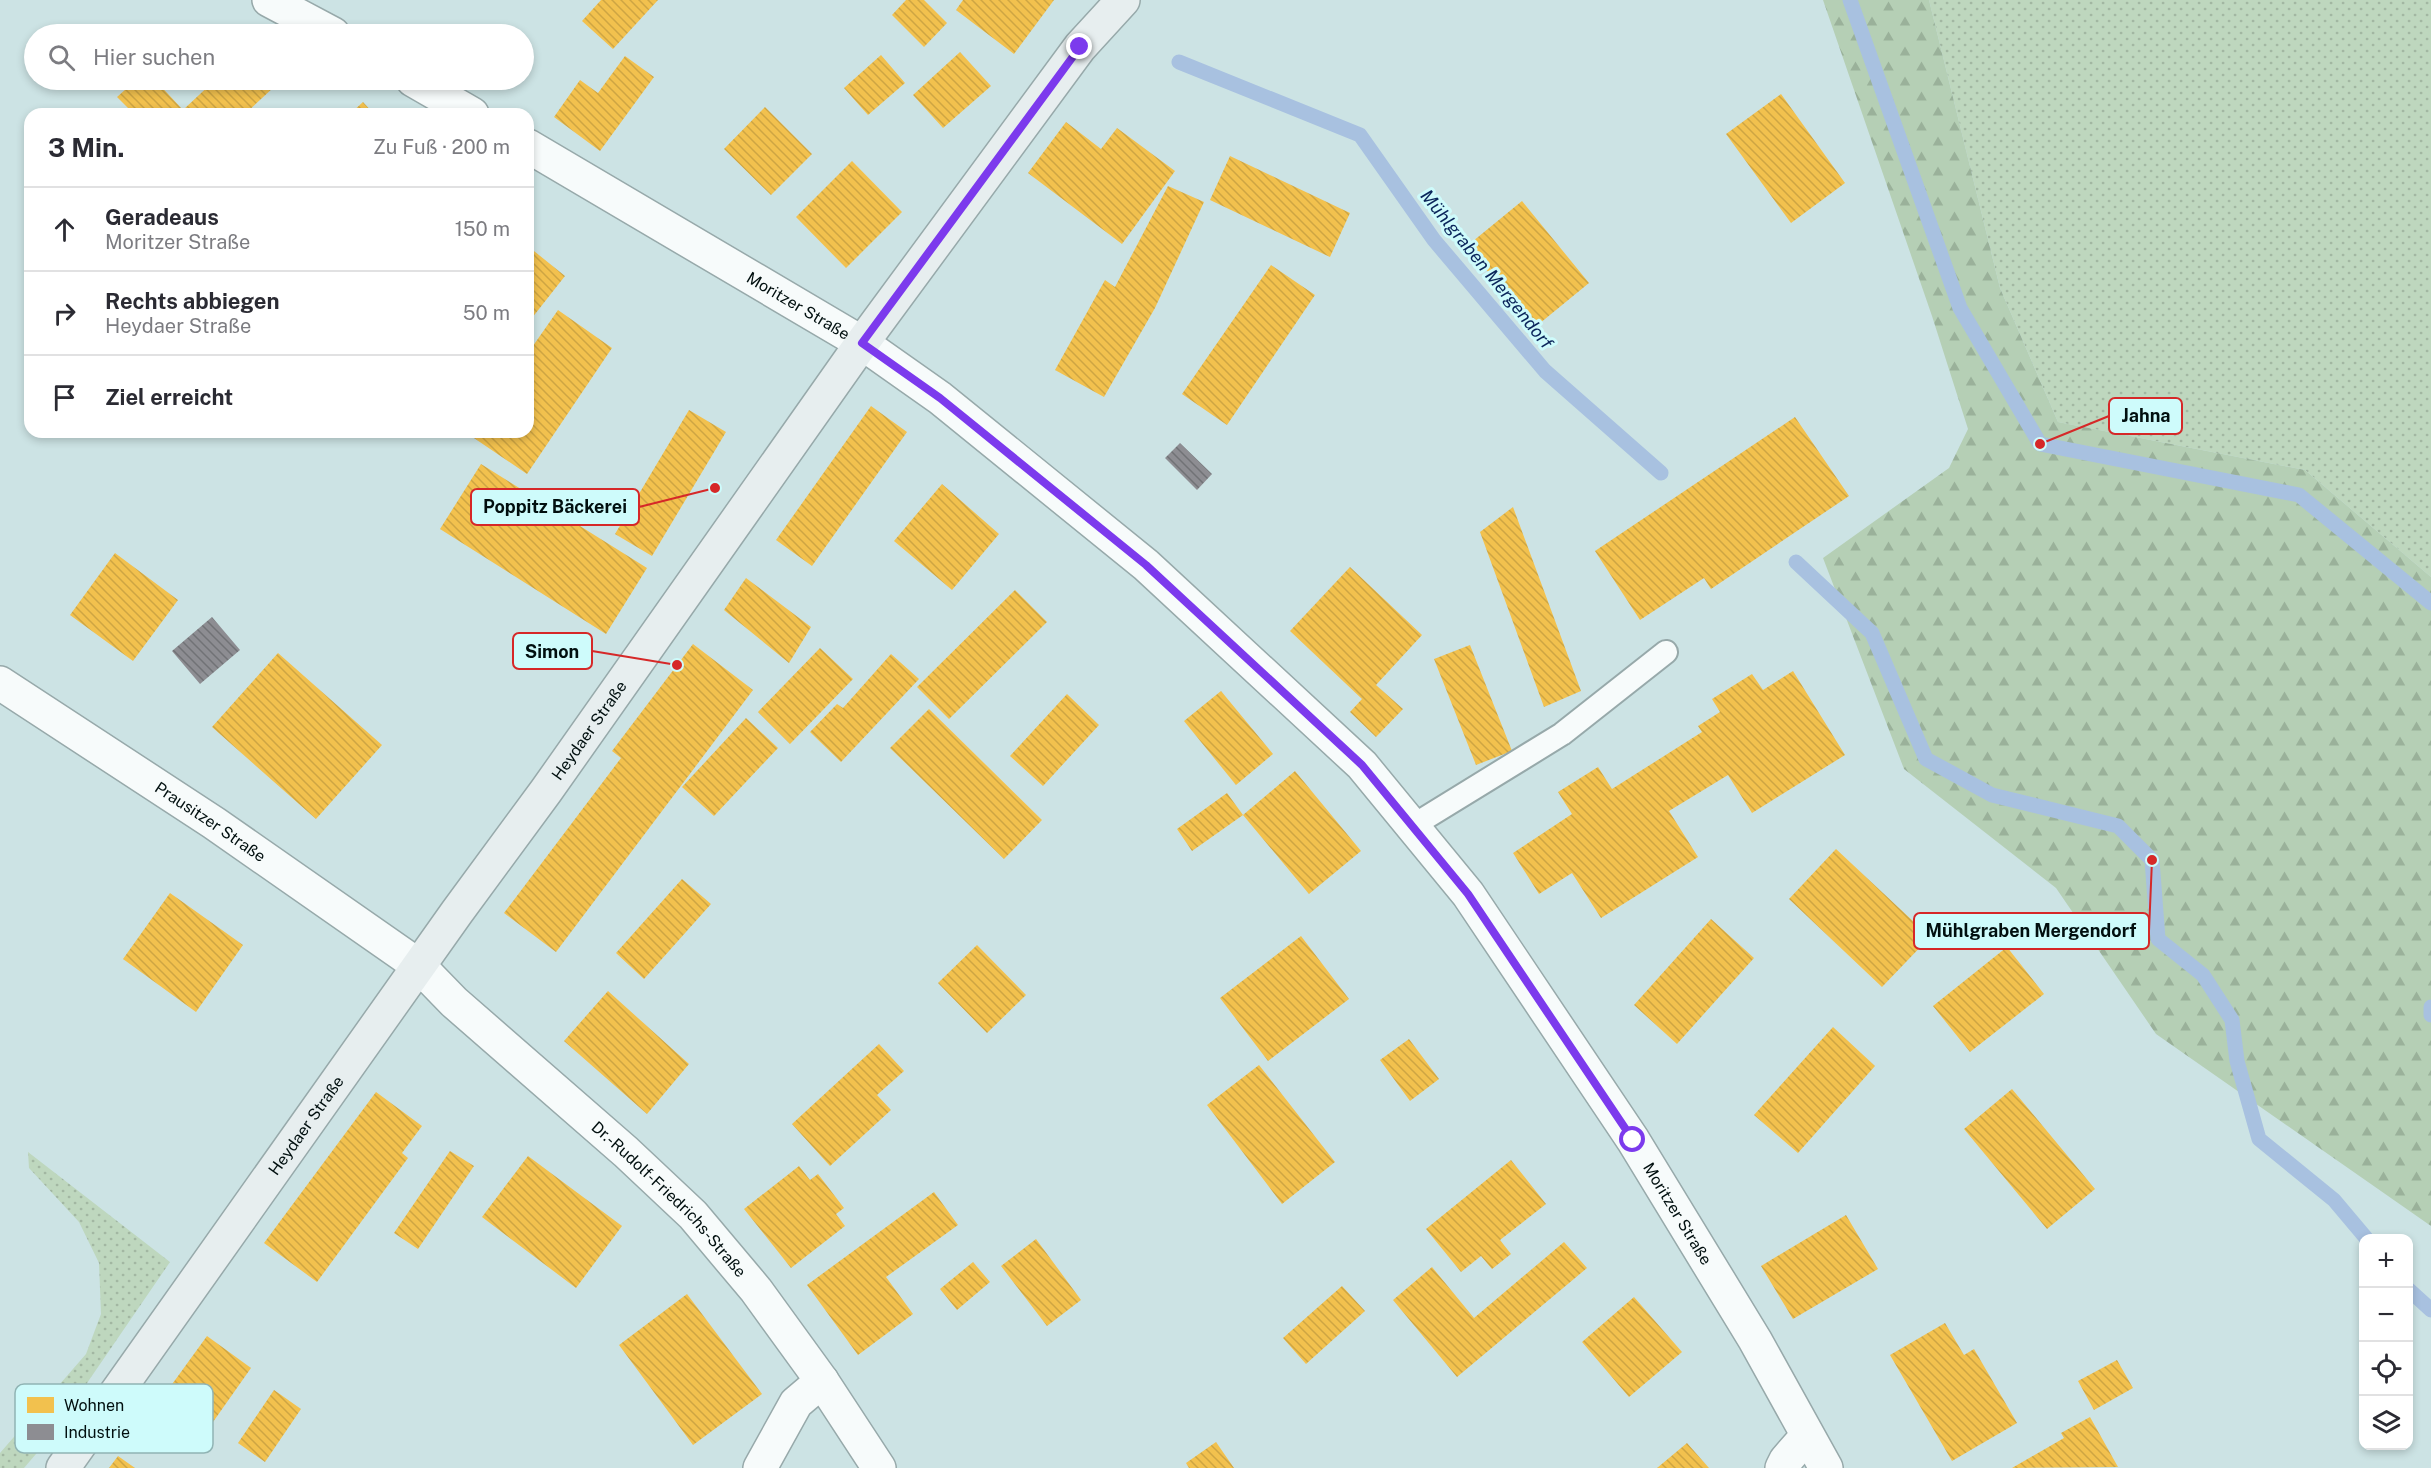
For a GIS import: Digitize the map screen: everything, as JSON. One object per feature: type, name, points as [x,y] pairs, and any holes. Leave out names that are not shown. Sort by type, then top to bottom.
[{"type":"main road","name":"Heydaer Straße","points":[[123,1384],[546,791],[862,343],[1080,47],[1123,0]]},
{"type":"main road","name":"Heydaer Straße","points":[[63,1468],[74,1453]]},
{"type":"street","points":[[269,0],[314,24]]},
{"type":"street","points":[[430,90],[462,108]]},
{"type":"street","name":"Moritzer Straße","points":[[534,151],[862,343],[940,398],[1146,565],[1362,765],[1414,825],[1468,894],[1633,1140],[1755,1340],[1826,1468]]},
{"type":"street","name":"Prausitzer Straße","points":[[0,683],[214,824],[419,966]]},
{"type":"street","name":"Dr.-Rudolf-Friedrichs-Straße","points":[[419,966],[454,1002],[618,1145],[693,1215],[756,1290],[822,1381],[879,1468]]},
{"type":"street","points":[[760,1468],[796,1403],[822,1381]]},
{"type":"street","points":[[1782,1468],[1807,1436]]},
{"type":"lane","points":[[1414,825],[1562,734],[1666,652]]},
{"type":"green space","points":[[1823,0],[1929,0],[2000,288],[2058,422],[2305,470],[2431,577],[2431,1226],[2156,1034],[2056,888],[1904,769],[1823,558],[1949,468],[1968,429],[1932,316]]},
{"type":"green space","points":[[1929,0],[2431,0],[2431,577],[2305,470],[2058,422],[2000,288]]},
{"type":"green space","points":[[28,1152],[170,1262],[86,1384],[60,1384],[86,1354],[101,1314],[99,1263],[79,1222],[29,1168]]},
{"type":"green space","points":[[15,1436],[15,1453],[37,1453],[24,1468],[0,1468],[0,1453]]},
{"type":"building: Wohnen","points":[[601,0],[658,0],[613,49],[582,21]]},
{"type":"building: Wohnen","points":[[906,0],[924,0],[947,23],[924,47],[892,15]]},
{"type":"building: Wohnen","points":[[963,0],[1054,0],[1014,54],[956,10]]},
{"type":"building: Wohnen","points":[[960,52],[991,86],[943,128],[913,95]]},
{"type":"building: Wohnen","points":[[881,55],[905,83],[868,115],[844,88]]},
{"type":"building: Wohnen","points":[[625,56],[654,77],[600,151],[554,117],[580,80],[598,93]]},
{"type":"building: Wohnen","points":[[125,90],[164,90],[181,108],[128,108],[117,97]]},
{"type":"building: Wohnen","points":[[204,90],[271,90],[251,108],[185,108]]},
{"type":"building: Wohnen","points":[[1781,94],[1845,183],[1791,223],[1726,134]]},
{"type":"building: Wohnen","points":[[363,102],[368,108],[356,108]]},
{"type":"building: Wohnen","points":[[765,107],[812,154],[771,195],[724,149]]},
{"type":"building: Wohnen","points":[[1066,122],[1101,149],[1117,128],[1175,171],[1122,244],[1028,173]]},
{"type":"building: Wohnen","points":[[1230,156],[1350,213],[1330,257],[1210,200]]},
{"type":"building: Wohnen","points":[[852,161],[902,212],[846,268],[796,217]]},
{"type":"building: Wohnen","points":[[1168,186],[1204,202],[1155,308],[1104,397],[1055,370],[1105,280],[1115,287]]},
{"type":"building: Wohnen","points":[[1522,201],[1589,283],[1534,328],[1467,246]]},
{"type":"building: Wohnen","points":[[534,251],[565,276],[534,315]]},
{"type":"building: Wohnen","points":[[1271,265],[1315,295],[1227,425],[1182,394]]},
{"type":"building: Wohnen","points":[[558,310],[612,348],[527,474],[474,438],[534,438],[534,344]]},
{"type":"building: Wohnen","points":[[871,406],[907,432],[812,566],[776,540]]},
{"type":"building: Wohnen","points":[[689,410],[726,432],[652,556],[615,534]]},
{"type":"building: Wohnen","points":[[1795,417],[1849,496],[1711,589],[1704,578],[1640,620],[1595,551]]},
{"type":"building: Wohnen","points":[[481,464],[647,568],[606,634],[440,529]]},
{"type":"building: Wohnen","points":[[942,484],[999,534],[952,590],[894,541]]},
{"type":"building: Wohnen","points":[[1513,507],[1581,691],[1544,707],[1480,532]]},
{"type":"building: Wohnen","points":[[115,553],[178,600],[133,661],[70,615]]},
{"type":"building: Wohnen","points":[[1350,567],[1422,635],[1376,685],[1403,709],[1376,737],[1350,712],[1362,699],[1290,631]]},
{"type":"building: Wohnen","points":[[746,578],[811,627],[789,663],[724,610]]},
{"type":"building: Wohnen","points":[[1015,590],[1047,622],[949,719],[917,687]]},
{"type":"building: Wohnen","points":[[693,644],[753,690],[556,952],[504,913],[621,758],[612,751]]},
{"type":"building: Wohnen","points":[[1470,645],[1512,751],[1476,765],[1434,659]]},
{"type":"building: Wohnen","points":[[820,648],[853,679],[790,744],[758,712]]},
{"type":"building: Wohnen","points":[[278,653],[382,745],[316,819],[212,727]]},
{"type":"building: Wohnen","points":[[891,654],[919,679],[841,762],[810,732],[837,704],[843,708]]},
{"type":"building: Wohnen","points":[[1793,671],[1845,755],[1752,813],[1728,775],[1669,811],[1698,857],[1601,918],[1572,873],[1539,894],[1513,853],[1572,814],[1558,792],[1598,767],[1612,789],[1702,732],[1698,726],[1720,712],[1712,699],[1752,674],[1763,690]]},
{"type":"building: Wohnen","points":[[1221,691],[1273,754],[1236,785],[1184,721]]},
{"type":"building: Wohnen","points":[[1067,694],[1099,725],[1043,786],[1010,756]]},
{"type":"building: Wohnen","points":[[929,709],[1042,820],[1004,859],[890,748]]},
{"type":"building: Wohnen","points":[[746,718],[778,748],[714,816],[682,787]]},
{"type":"building: Wohnen","points":[[1295,771],[1361,851],[1309,894],[1243,815]]},
{"type":"building: Wohnen","points":[[1227,793],[1243,815],[1192,851],[1177,829]]},
{"type":"building: Wohnen","points":[[1836,849],[1930,937],[1882,987],[1789,899]]},
{"type":"building: Wohnen","points":[[682,879],[711,904],[644,979],[616,953]]},
{"type":"building: Wohnen","points":[[170,893],[243,945],[196,1012],[123,959]]},
{"type":"building: Wohnen","points":[[1711,919],[1754,958],[1677,1044],[1634,1005]]},
{"type":"building: Wohnen","points":[[1301,936],[1349,999],[1268,1061],[1220,998]]},
{"type":"building: Wohnen","points":[[977,945],[1026,995],[987,1033],[938,983]]},
{"type":"building: Wohnen","points":[[2007,947],[2044,994],[1970,1052],[1933,1006]]},
{"type":"building: Wohnen","points":[[608,991],[689,1064],[647,1114],[564,1041]]},
{"type":"building: Wohnen","points":[[1833,1027],[1875,1066],[1798,1153],[1754,1115]]},
{"type":"building: Wohnen","points":[[1409,1039],[1439,1079],[1410,1101],[1380,1060]]},
{"type":"building: Wohnen","points":[[879,1044],[904,1071],[877,1095],[891,1110],[830,1166],[792,1124]]},
{"type":"building: Wohnen","points":[[1259,1065],[1335,1162],[1282,1204],[1207,1105]]},
{"type":"building: Wohnen","points":[[2012,1089],[2095,1189],[2047,1229],[1964,1129]]},
{"type":"building: Wohnen","points":[[376,1092],[422,1126],[402,1153],[408,1158],[317,1282],[264,1243]]},
{"type":"building: Wohnen","points":[[450,1151],[474,1166],[418,1249],[394,1233]]},
{"type":"building: Wohnen","points":[[528,1156],[622,1226],[576,1288],[482,1217]]},
{"type":"building: Wohnen","points":[[1511,1160],[1546,1204],[1500,1240],[1511,1254],[1492,1269],[1481,1256],[1461,1272],[1426,1229]]},
{"type":"building: Wohnen","points":[[799,1166],[810,1180],[818,1174],[844,1208],[836,1214],[845,1226],[791,1268],[744,1209]]},
{"type":"building: Wohnen","points":[[934,1192],[958,1225],[886,1277],[913,1314],[858,1355],[807,1285]]},
{"type":"building: Wohnen","points":[[1846,1215],[1878,1269],[1793,1319],[1761,1266]]},
{"type":"building: Wohnen","points":[[1036,1239],[1081,1300],[1047,1326],[1001,1266]]},
{"type":"building: Wohnen","points":[[1564,1242],[1587,1268],[1457,1377],[1393,1300],[1432,1267],[1474,1318]]},
{"type":"building: Wohnen","points":[[973,1262],[990,1282],[957,1310],[940,1289]]},
{"type":"building: Wohnen","points":[[1342,1286],[1365,1311],[1306,1364],[1283,1338]]},
{"type":"building: Wohnen","points":[[687,1294],[762,1394],[693,1445],[619,1345]]},
{"type":"building: Wohnen","points":[[1634,1297],[1682,1352],[1629,1397],[1582,1342]]},
{"type":"building: Wohnen","points":[[1945,1323],[1964,1355],[1974,1349],[2017,1423],[1952,1461],[1890,1355]]},
{"type":"building: Wohnen","points":[[207,1336],[251,1368],[213,1422],[213,1384],[172,1384]]},
{"type":"building: Wohnen","points":[[2117,1360],[2133,1388],[2094,1410],[2078,1381]]},
{"type":"building: Wohnen","points":[[274,1390],[301,1409],[265,1462],[238,1443]]},
{"type":"building: Wohnen","points":[[2090,1417],[2118,1467],[2012,1468],[2064,1438],[2061,1433]]},
{"type":"building: Wohnen","points":[[1216,1442],[1234,1468],[1189,1468],[1186,1463]]},
{"type":"building: Wohnen","points":[[1687,1443],[1709,1468],[1657,1468]]},
{"type":"building: Wohnen","points":[[118,1456],[135,1468],[109,1468]]},
{"type":"building: Industrie","points":[[1180,443],[1212,474],[1197,490],[1165,458]]},
{"type":"building: Industrie","points":[[212,617],[240,650],[200,684],[172,651]]},
{"type":"waterway","points":[[1850,0],[1960,308],[2040,444],[2299,495],[2431,603]]},
{"type":"waterway","name":"Mühlgraben Mergendorf","points":[[1179,62],[1360,135],[1434,240],[1545,371],[1661,473]]},
{"type":"waterway","name":"Mühlgraben Mergendorf","points":[[1796,562],[1872,633],[1926,759],[1992,795],[2118,826],[2152,860],[2158,939],[2203,975],[2232,1020],[2237,1061],[2259,1139],[2334,1200],[2363,1234]]},
{"type":"waterway","points":[[2431,1007],[2431,1015]]},
{"type":"waterway","name":"Mühlgraben Mergendorf","points":[[2413,1294],[2431,1310]]},
{"type":"place","name":"Jahna","points":[[2040,444]]},
{"type":"place","name":"Poppitz Bäckerei","points":[[715,488]]},
{"type":"place","name":"Simon","points":[[677,665]]},
{"type":"place","name":"Mühlgraben Mergendorf","points":[[2152,860]]},
{"type":"route","points":[[1080,47],[862,343],[940,398],[1146,565],[1362,765],[1414,825],[1468,894],[1633,1140]]}]
